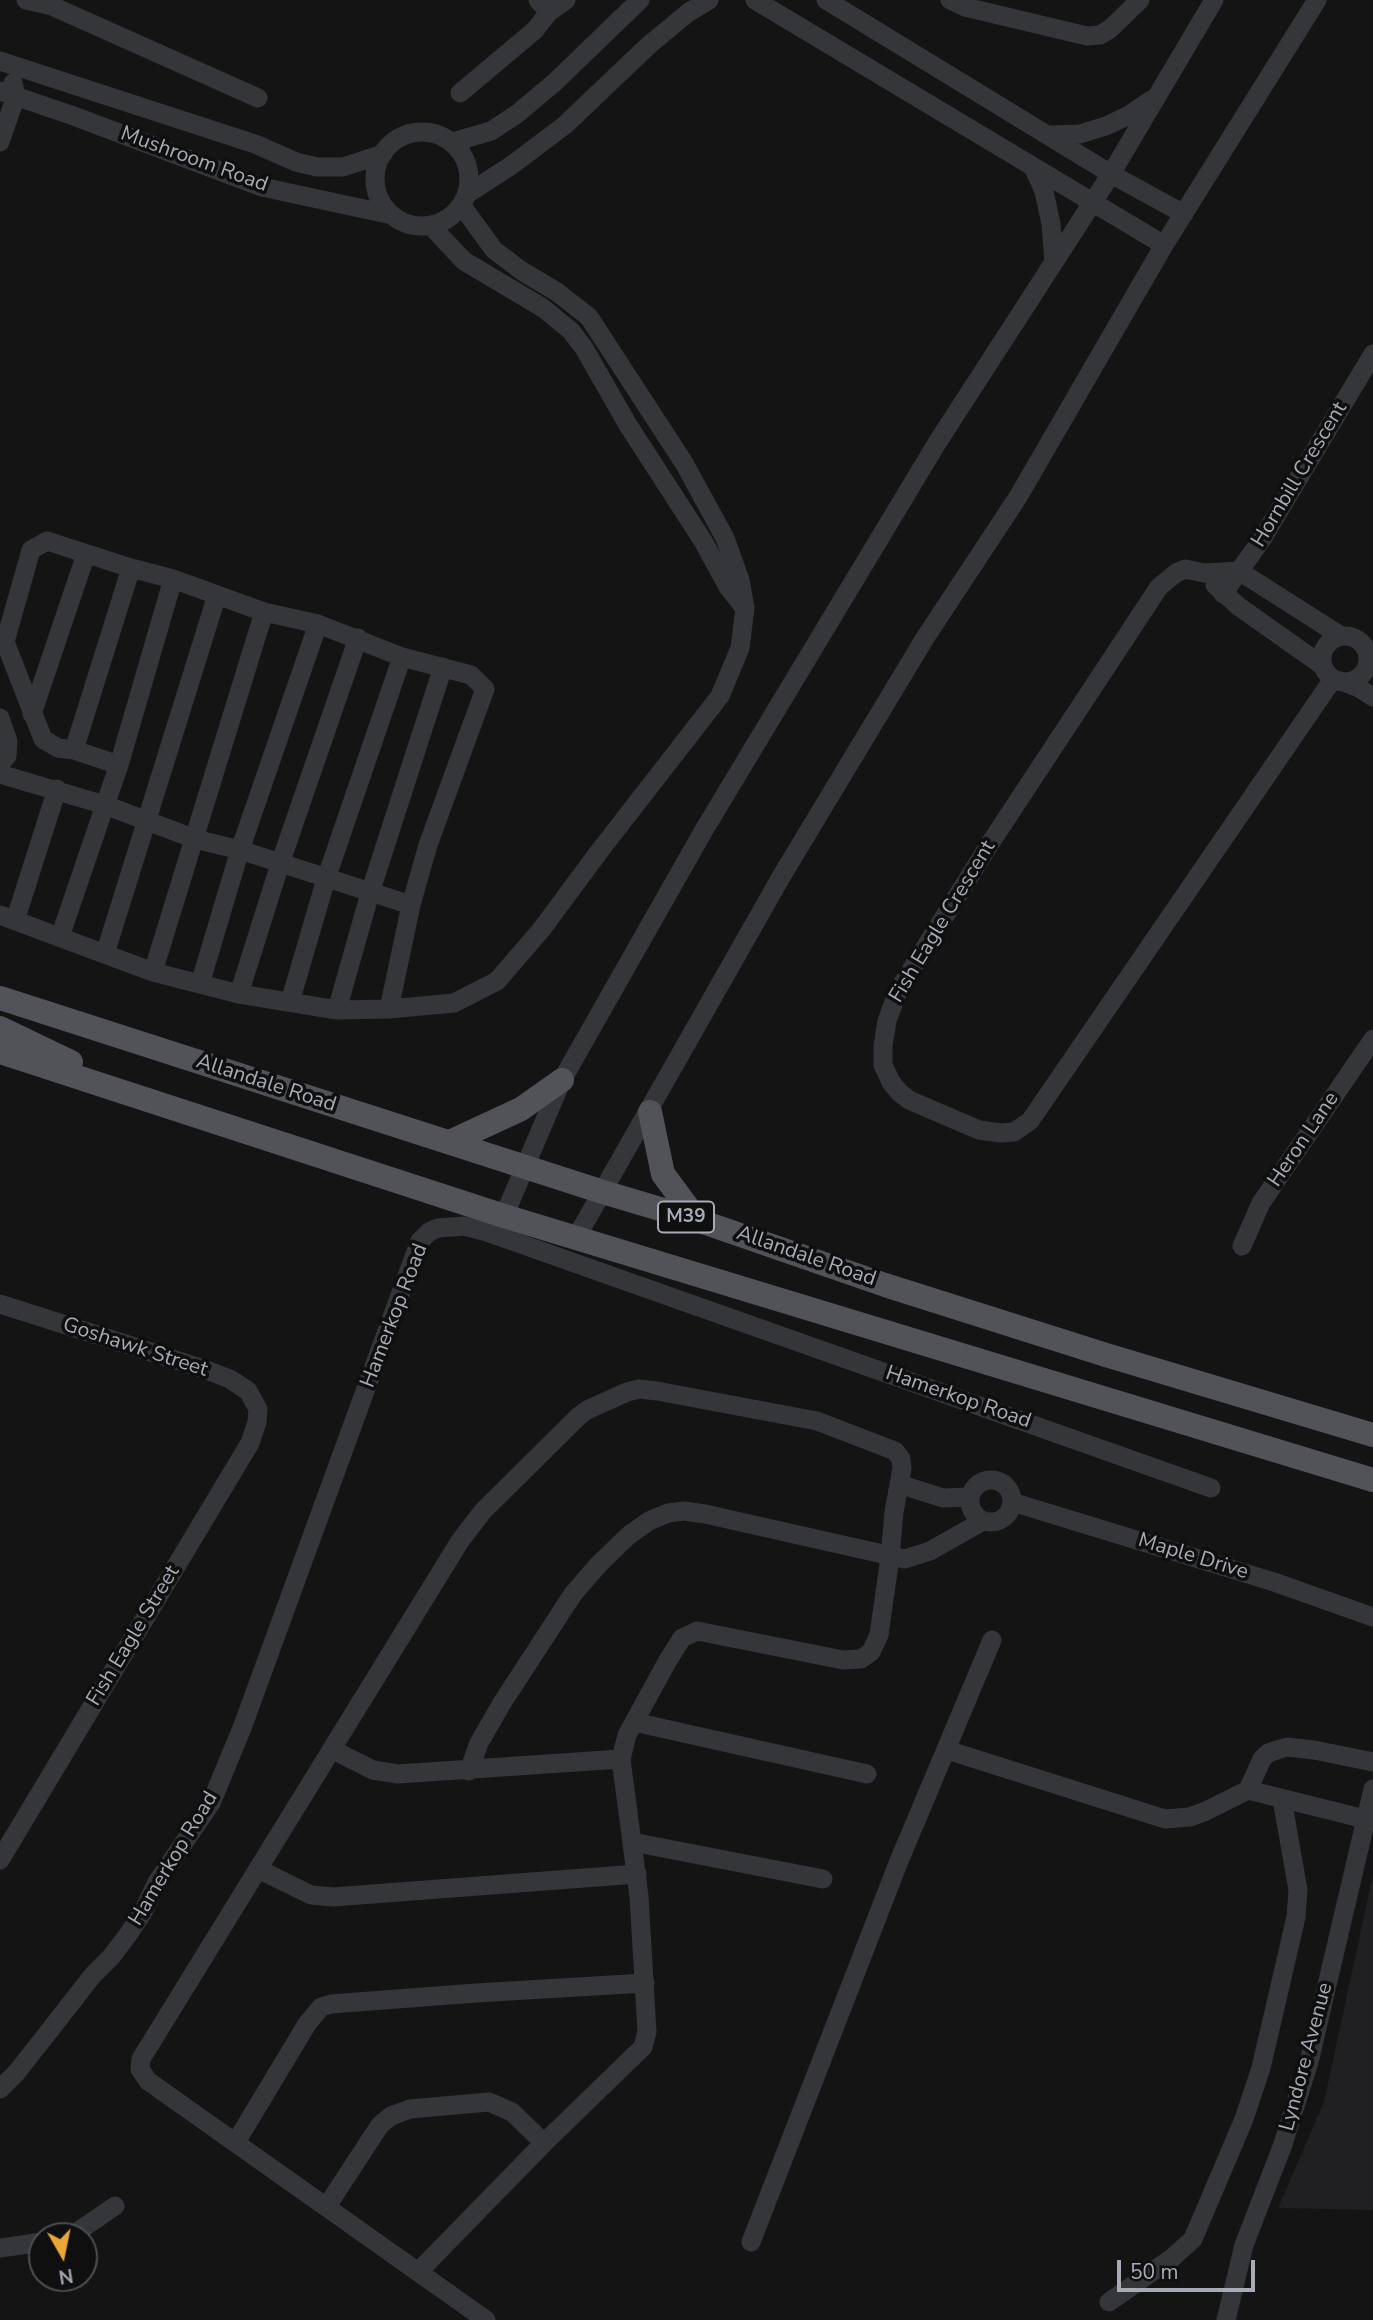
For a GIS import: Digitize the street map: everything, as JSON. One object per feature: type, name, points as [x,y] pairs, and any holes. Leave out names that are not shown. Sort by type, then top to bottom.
[{"type":"main road","name":"Allandale Road","points":[[0,998],[696,1220],[885,1285],[1373,1435]]},
{"type":"main road","points":[[0,1028],[144,1099]]},
{"type":"main road","name":"M39","points":[[0,1052],[504,1216],[1373,1480]]},
{"type":"main road","points":[[450,1142],[521,1110],[562,1080]]},
{"type":"main road","points":[[650,1112],[663,1174],[696,1220]]},
{"type":"street","points":[[26,0],[53,3],[258,98]]},
{"type":"street","points":[[460,93],[535,30],[543,6],[566,0]]},
{"type":"street","points":[[57,789],[8,918],[153,972],[239,994],[337,1010],[390,1009],[454,1003],[497,981],[541,930],[719,696],[740,648],[745,608],[740,580],[724,538],[673,447],[589,317],[494,250],[464,200],[469,171],[466,160],[453,142],[491,131],[517,114],[555,82],[640,0]]},
{"type":"street","points":[[709,0],[689,12],[649,45],[565,125],[464,200],[446,219],[430,225],[464,261],[542,308],[571,331],[584,348],[728,587],[745,608]]},
{"type":"street","points":[[755,0],[1164,245]]},
{"type":"street","points":[[826,0],[1111,174],[1184,214]]},
{"type":"street","points":[[950,0],[973,9],[1087,36],[1100,35],[1110,29],[1140,0]]},
{"type":"street","points":[[504,1216],[562,1080],[711,818],[937,443],[1111,174],[1214,0]]},
{"type":"street","points":[[576,1238],[650,1112],[781,877],[925,638],[1018,497],[1164,245],[1317,0]]},
{"type":"street","points":[[0,142],[8,94],[3,65]]},
{"type":"street","name":"Mushroom Road","points":[[3,65],[255,144],[296,162],[317,167],[342,167],[383,153],[399,138],[421,131],[443,136],[453,142]]},
{"type":"street","name":"Mushroom Road","points":[[8,94],[262,187],[392,215],[413,225],[430,225]]},
{"type":"street","points":[[1049,135],[1080,134],[1106,127],[1157,97]]},
{"type":"street","points":[[383,153],[377,164],[376,186],[379,197],[392,215]]},
{"type":"street","points":[[1033,167],[1044,191],[1051,224],[1054,262]]},
{"type":"street","name":"Hornbill Crescent","points":[[1223,594],[1262,539],[1373,354]]},
{"type":"street","points":[[651,459],[673,447]]},
{"type":"street","points":[[670,489],[691,477]]},
{"type":"street","points":[[119,765],[74,750],[58,748],[43,739],[5,642],[31,550],[47,541],[173,579],[264,612],[318,624],[402,657],[471,675],[485,689],[428,845],[411,905],[390,1009]]},
{"type":"street","points":[[32,714],[86,554]]},
{"type":"street","points":[[74,750],[131,568]]},
{"type":"street","name":"Fish Eagle Crescent","points":[[1239,571],[1180,571],[1159,587],[991,842],[898,991],[887,1021],[883,1065],[899,1092],[909,1100],[979,1130],[1014,1132],[1030,1121],[1333,676]]},
{"type":"street","points":[[1239,571],[1341,636]]},
{"type":"street","points":[[1203,573],[1223,594],[1333,676],[1373,697]]},
{"type":"street","points":[[60,937],[119,765],[173,579]]},
{"type":"street","points":[[105,954],[217,595]]},
{"type":"street","points":[[153,972],[264,612]]},
{"type":"street","points":[[200,984],[240,850],[318,624]]},
{"type":"street","points":[[1341,636],[1349,636],[1362,643],[1371,659],[1357,678],[1333,676],[1322,659],[1327,644],[1341,636]]},
{"type":"street","points":[[239,994],[280,864],[358,638]]},
{"type":"street","points":[[290,1002],[326,878],[402,657]]},
{"type":"street","points":[[337,1010],[370,893],[443,667]]},
{"type":"street","points":[[0,718],[8,741],[7,756],[0,764]]},
{"type":"street","points":[[0,774],[57,789],[195,839],[240,850],[411,905]]},
{"type":"street","name":"Heron Lane","points":[[1242,1246],[1261,1203],[1373,1039]]},
{"type":"street","name":"Hamerkop Road","points":[[0,2089],[17,2072],[127,1936],[142,1914],[157,1882],[211,1803],[242,1728],[414,1257],[421,1241],[429,1232],[438,1228],[464,1226],[487,1232],[1211,1488]]},
{"type":"street","name":"Goshawk Street","points":[[1,1306],[230,1379],[248,1391],[258,1409]]},
{"type":"street","points":[[419,2271],[544,2143],[643,2047],[647,2032],[637,1874],[621,1759],[624,1742],[667,1662],[682,1638],[697,1631],[843,1660],[866,1656],[876,1646],[879,1635],[891,1557],[891,1528],[902,1463],[895,1451],[817,1421],[650,1390],[627,1392],[579,1416],[470,1526],[139,2064],[148,2081],[486,2320]]},
{"type":"street","name":"Fish Eagle Street","points":[[0,1860],[250,1443],[258,1409]]},
{"type":"street","points":[[996,1480],[1007,1487],[1013,1502],[1004,1519],[990,1523],[983,1521],[972,1511],[970,1497],[972,1490],[982,1481],[996,1480]]},
{"type":"street","points":[[899,1484],[943,1498],[970,1497]]},
{"type":"street","name":"Maple Drive","points":[[1013,1502],[1275,1582],[1373,1617]]},
{"type":"street","points":[[469,1770],[479,1743],[502,1703],[573,1594],[628,1536],[649,1521],[676,1512],[705,1514],[905,1559],[916,1557],[983,1521]]},
{"type":"street","points":[[751,2242],[899,1861],[992,1640]]},
{"type":"street","points":[[634,1722],[867,1774]]},
{"type":"street","points":[[947,1750],[1165,1819],[1206,1811],[1248,1790],[1264,1756],[1287,1747],[1314,1749],[1373,1762]]},
{"type":"street","points":[[333,1750],[373,1770],[389,1774],[621,1759]]},
{"type":"street","name":"Lyndore Avenue","points":[[1226,2320],[1244,2245],[1282,2147],[1309,2062],[1373,1789]]},
{"type":"street","points":[[1248,1790],[1365,1819]]},
{"type":"street","points":[[1109,2302],[1172,2258],[1193,2239],[1244,2119],[1261,2067],[1296,1917],[1298,1890],[1282,1799]]},
{"type":"street","points":[[632,1842],[823,1879]]},
{"type":"street","points":[[258,1868],[311,1895],[332,1897],[637,1874]]},
{"type":"street","points":[[236,2142],[307,2024],[321,2007],[463,1994],[645,1983]]},
{"type":"street","points":[[327,2206],[380,2125],[390,2116],[410,2109],[489,2102],[512,2112],[544,2143]]},
{"type":"street","points":[[92,2222],[115,2206]]},
{"type":"street","points":[[0,2248],[28,2244]]},
{"type":"shaded area","points":[[1373,1874],[1373,2210],[1278,2208],[1324,2102]]}]
